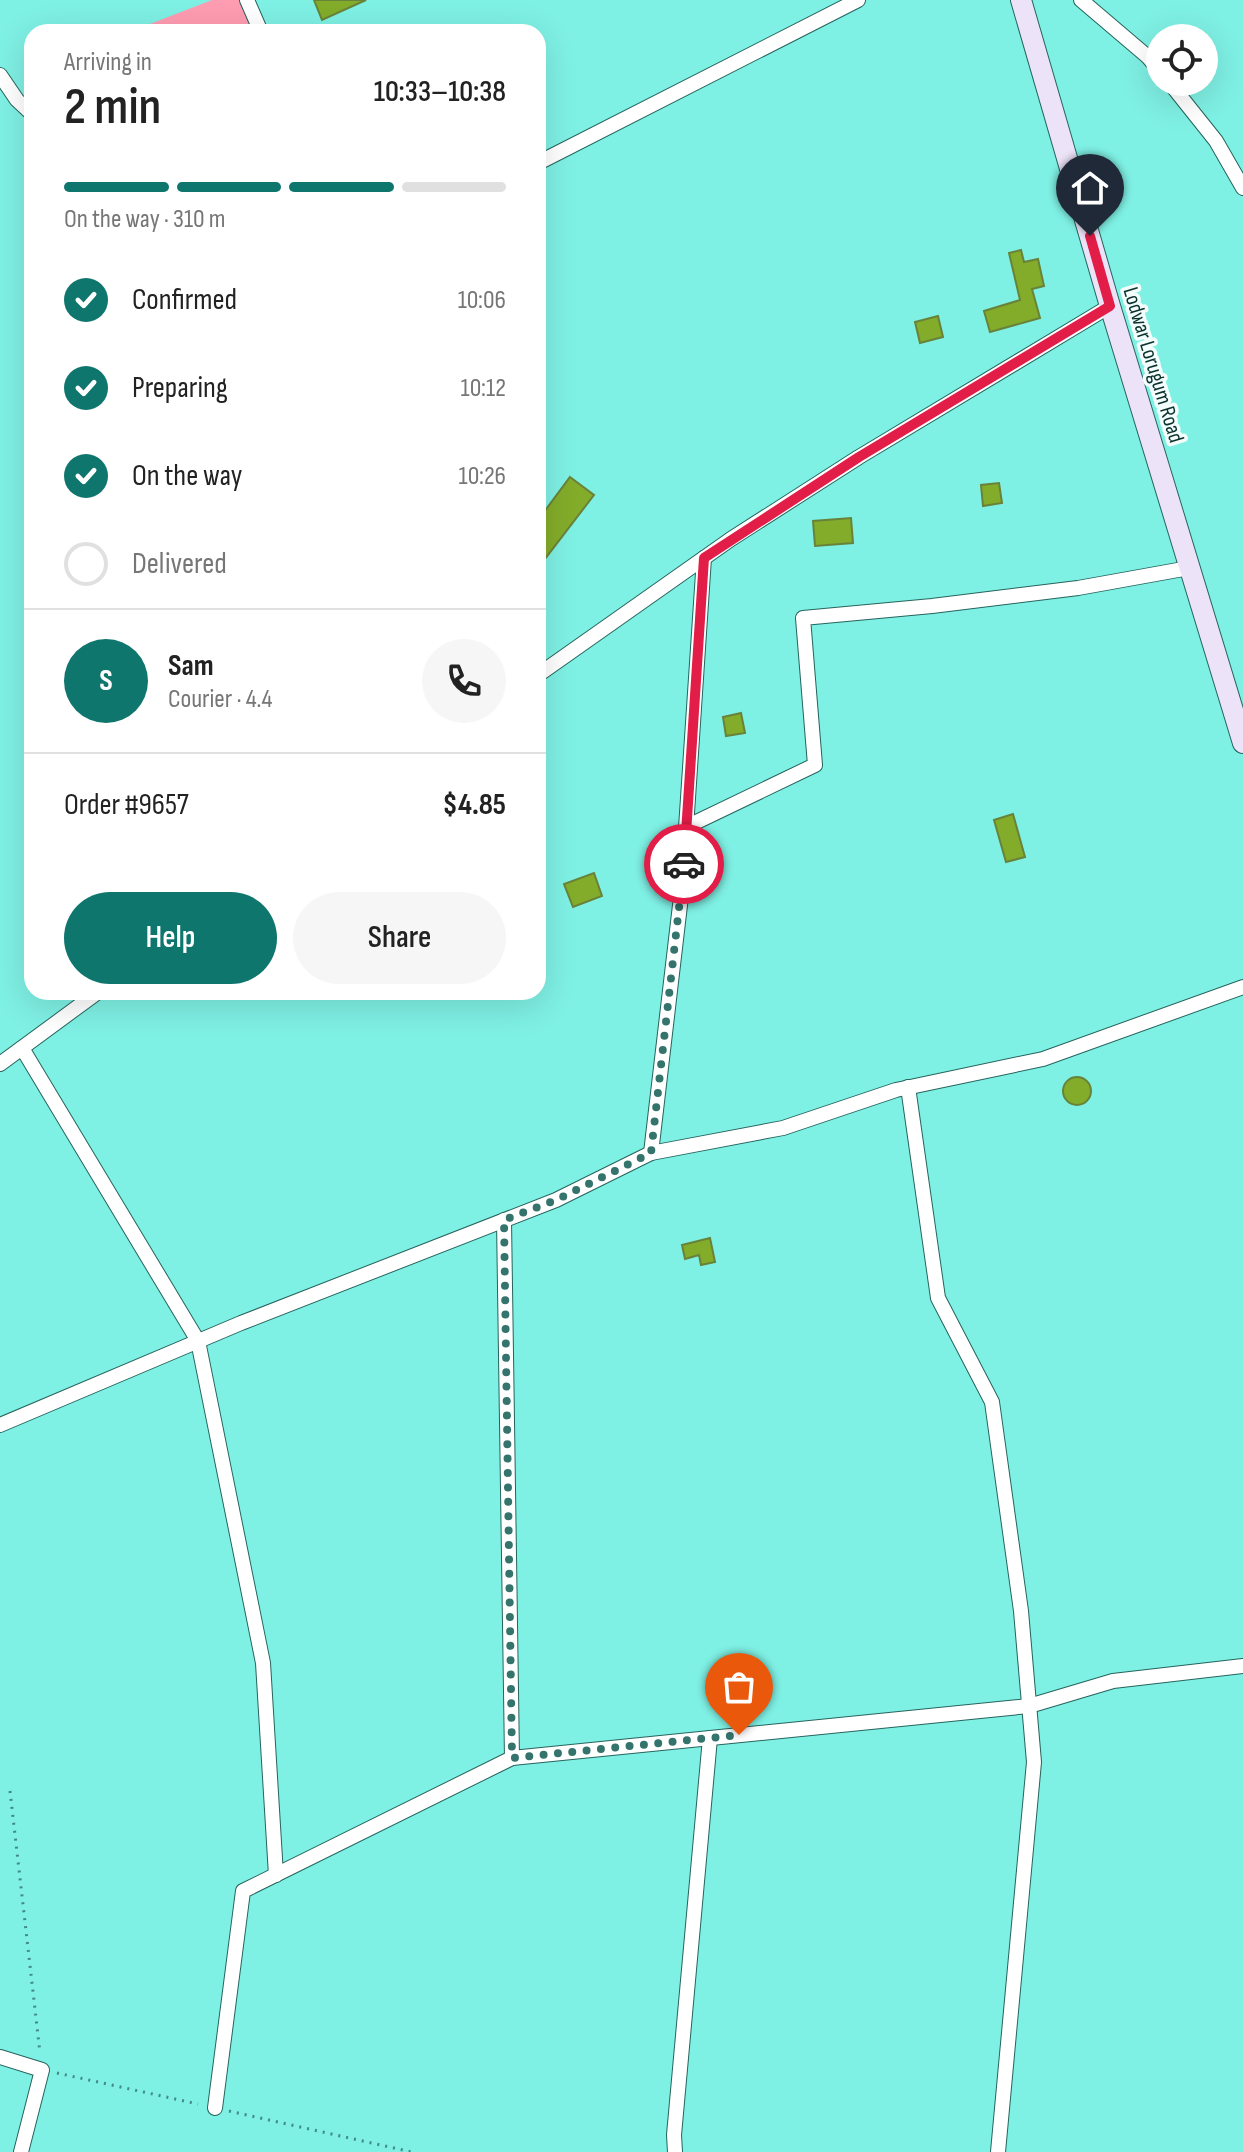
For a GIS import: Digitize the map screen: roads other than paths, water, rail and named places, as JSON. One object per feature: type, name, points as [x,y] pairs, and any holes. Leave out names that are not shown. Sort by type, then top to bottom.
[{"type":"main road","name":"Lodwar Lorugum Road","points":[[1021,0],[1243,743]]},
{"type":"street","points":[[247,0],[258,24]]},
{"type":"street","points":[[546,159],[858,0]]},
{"type":"street","points":[[1081,0],[1146,55]]},
{"type":"street","points":[[0,75],[24,107]]},
{"type":"street","points":[[1180,96],[1243,169]]},
{"type":"street","points":[[1216,141],[1243,188]]},
{"type":"street","points":[[546,669],[704,558],[859,457],[1110,306]]},
{"type":"street","points":[[651,1153],[682,888],[704,558]]},
{"type":"street","points":[[686,827],[815,765],[803,618],[1078,588],[1189,568]]},
{"type":"street","points":[[0,1425],[198,1341],[556,1200],[651,1153],[783,1128],[908,1087],[1043,1059],[1243,987]]},
{"type":"street","points":[[0,1064],[87,1000]]},
{"type":"street","points":[[22,1048],[198,1341],[263,1663],[276,1875]]},
{"type":"street","points":[[908,1087],[938,1298],[992,1402],[1021,1611],[1034,1762],[998,2152]]},
{"type":"street","points":[[504,1220],[512,1758]]},
{"type":"street","points":[[215,2108],[243,1891],[512,1758],[1029,1706],[1113,1681],[1243,1666]]},
{"type":"street","points":[[675,2152],[674,2135],[710,1738]]},
{"type":"street","points":[[0,2057],[42,2070],[21,2152]]}]
